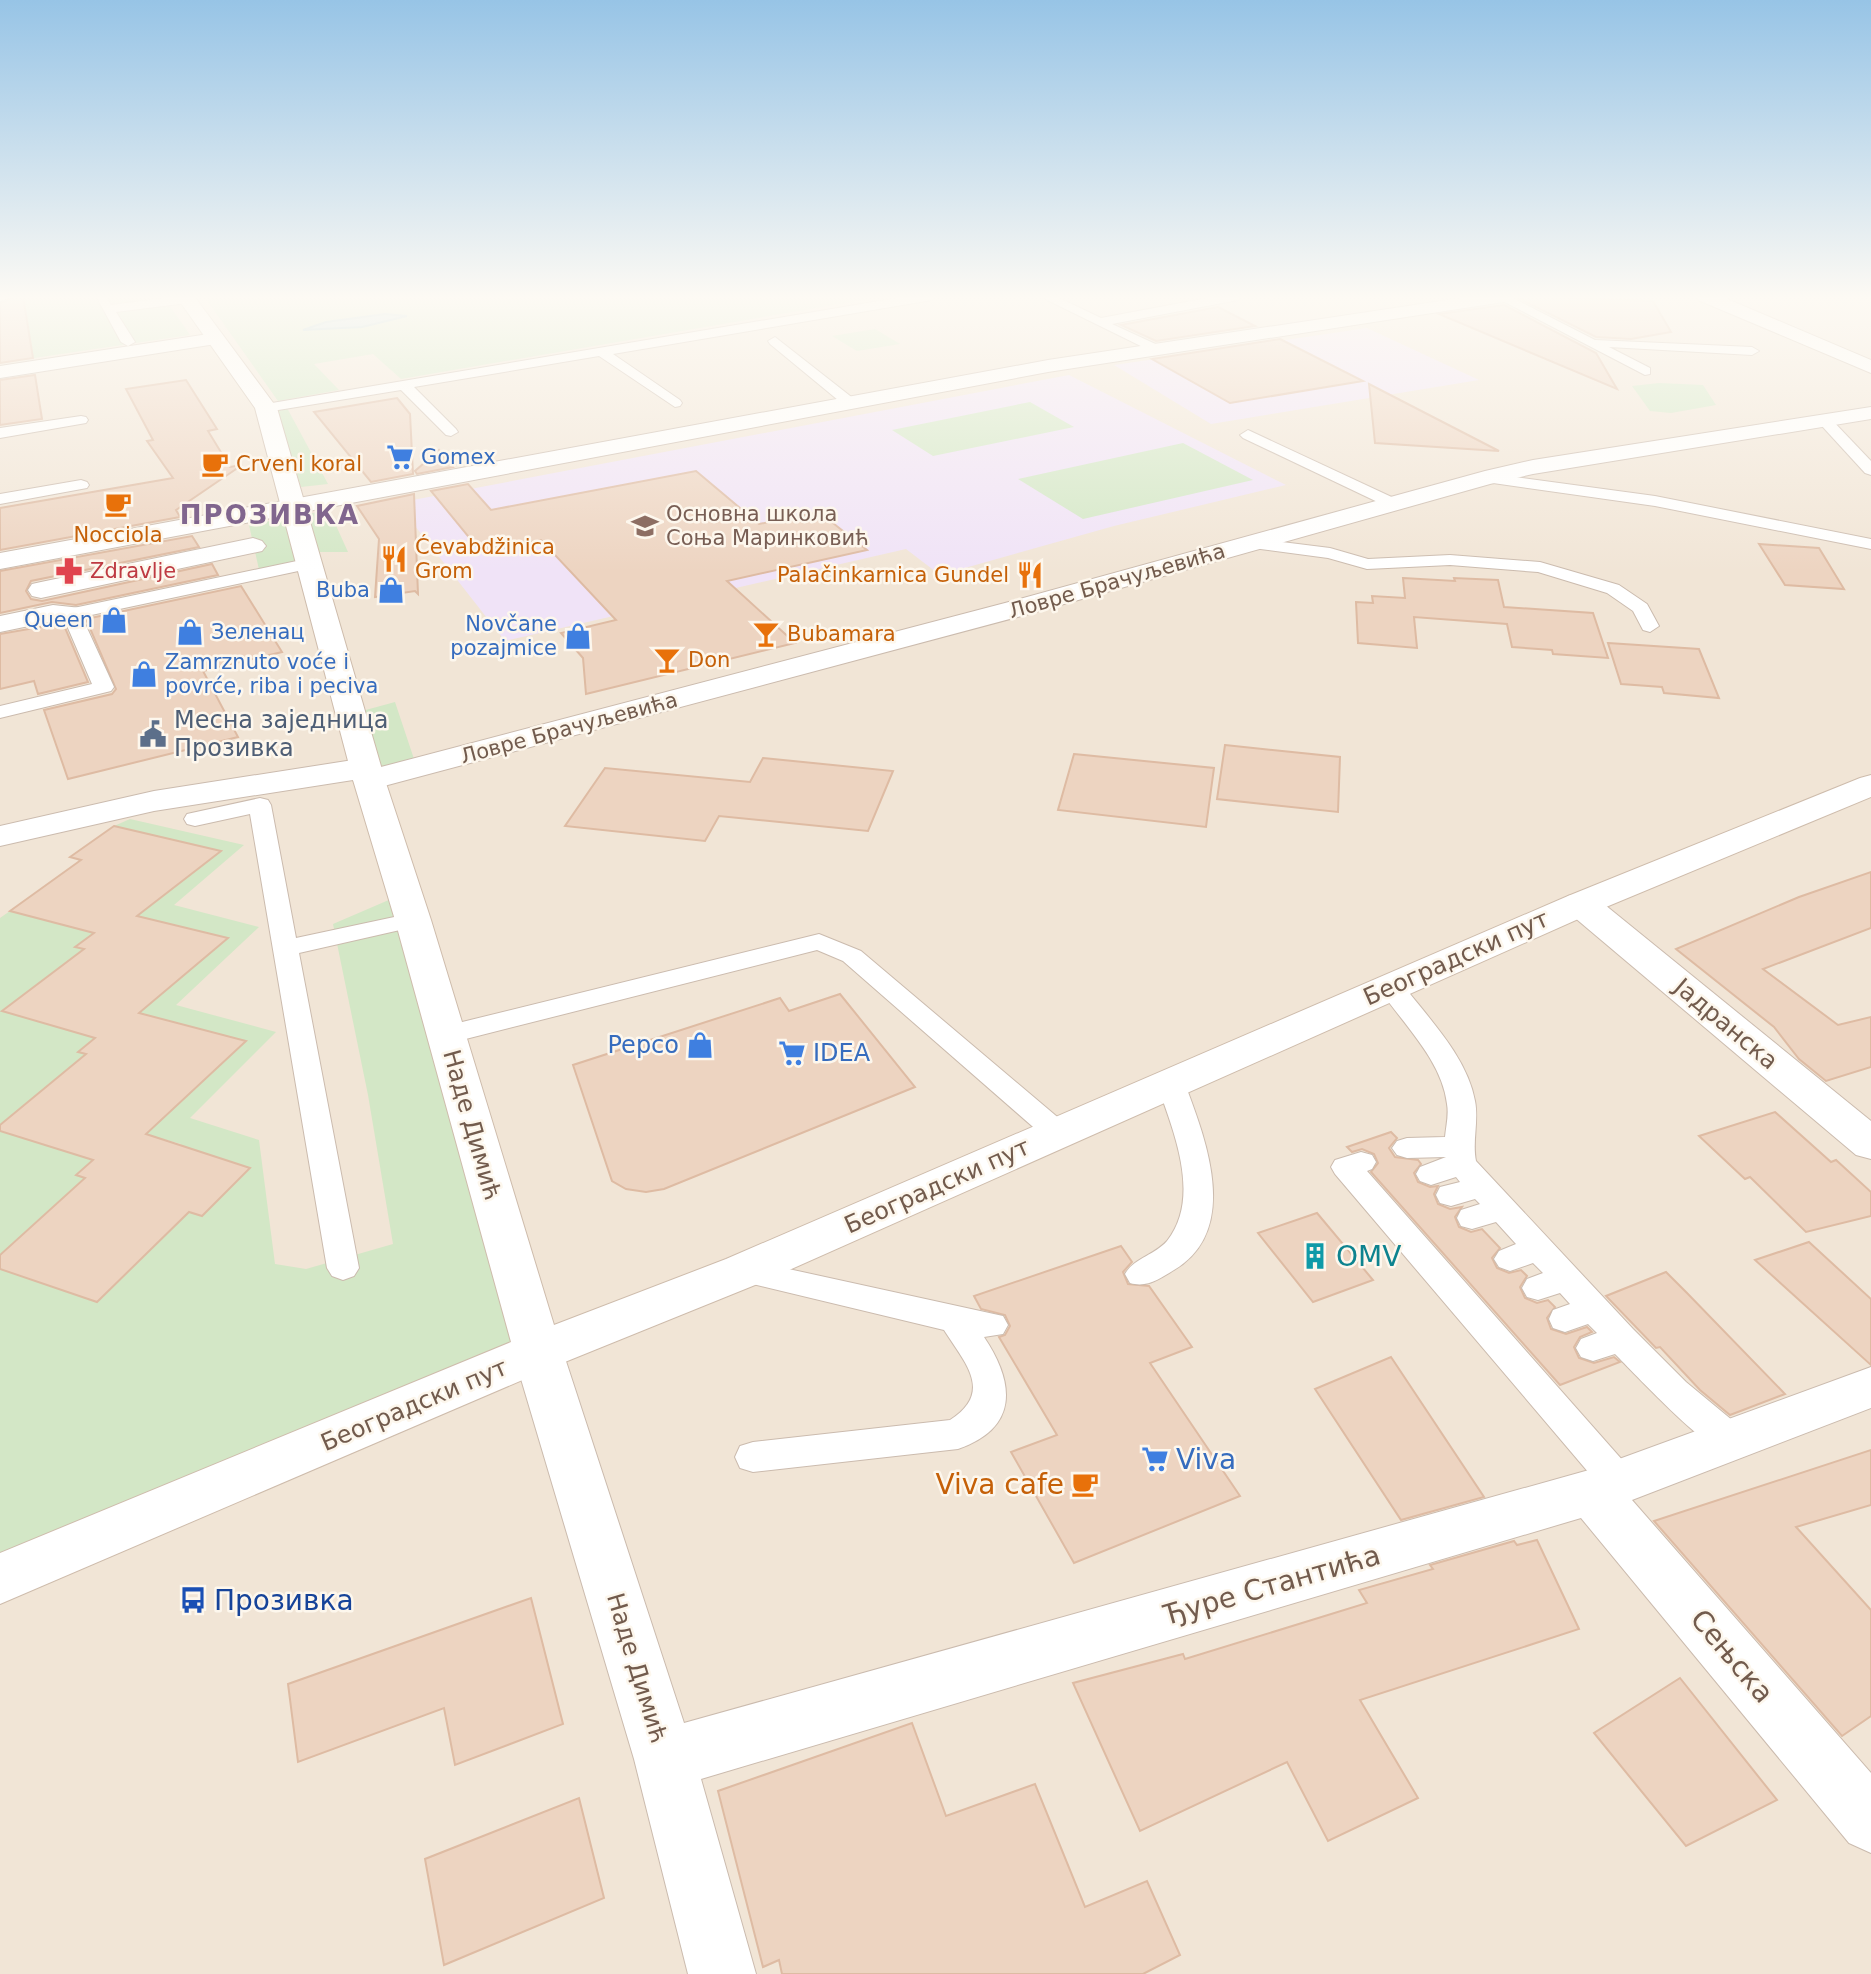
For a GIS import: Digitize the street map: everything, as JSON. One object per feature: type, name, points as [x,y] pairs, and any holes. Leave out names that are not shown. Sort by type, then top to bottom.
[{"type":"street","name":"Наде Димић","points":[[251,388],[266,408],[368,774],[414,920],[538,1352],[665,1759],[722,1974]]},
{"type":"street","points":[[0,561],[931,388]]},
{"type":"street","name":"Ловре Брачуљевића","points":[[0,836],[154,801],[368,774],[1015,610],[1392,503],[1533,467],[1871,413]]},
{"type":"street","points":[[0,624],[48,596],[253,546]]},
{"type":"street","name":"Београдски пут","points":[[0,1579],[538,1352],[743,1271],[1581,904],[1871,785]]},
{"type":"street","name":"Јадранска","points":[[1581,904],[1871,1144]]},
{"type":"street","name":"Ђуре Стантића","points":[[665,1759],[1606,1487],[1871,1387]]},
{"type":"street","name":"Сењска","points":[[1606,1487],[1871,1821]]},
{"type":"lane","points":[[266,408],[392,388]]},
{"type":"lane","points":[[407,388],[451,432]]},
{"type":"lane","points":[[654,388],[675,403]]},
{"type":"lane","points":[[832,388],[849,402]]},
{"type":"lane","points":[[0,433],[81,420]]},
{"type":"lane","points":[[1826,422],[1871,470]]},
{"type":"lane","points":[[1248,435],[1392,503]]},
{"type":"lane","points":[[1485,478],[1655,501],[1871,544]]},
{"type":"lane","points":[[0,499],[81,485]]},
{"type":"lane","points":[[1251,543],[1330,553],[1367,564],[1450,560],[1540,567],[1613,589],[1640,608],[1650,626]]},
{"type":"lane","points":[[0,712],[104,687],[48,596],[311,563]]},
{"type":"lane","points":[[195,820],[260,805],[343,1268]]},
{"type":"lane","points":[[285,948],[414,920]]},
{"type":"lane","points":[[446,1035],[819,942],[852,956],[1058,1133]]},
{"type":"lane","points":[[1391,987],[1457,1080],[1475,1185],[1524,1254],[1607,1343],[1674,1392],[1731,1440]]},
{"type":"lane","points":[[1141,1274],[1174,1255],[1189,1234],[1199,1203],[1196,1169],[1186,1125],[1171,1084]]},
{"type":"lane","points":[[1407,1148],[1475,1185]]},
{"type":"lane","points":[[1361,1162],[1346,1167],[1397,1214],[1534,1371],[1606,1487]]},
{"type":"lane","points":[[1441,1185],[1475,1185]]},
{"type":"lane","points":[[743,1271],[955,1320],[991,1325]]},
{"type":"lane","points":[[753,1457],[957,1434],[981,1417],[990,1398],[991,1378],[955,1320]]},
{"type":"shaded area","points":[[0,388],[1871,388],[1871,1974],[0,1974]]},
{"type":"shaded area","points":[[1000,388],[1095,388],[1286,485],[1114,526],[940,575],[906,549],[505,641],[397,503]]},
{"type":"shaded area","points":[[1152,388],[1430,388],[1211,424]]},
{"type":"green space","points":[[269,388],[339,390],[278,401]]},
{"type":"green space","points":[[1634,388],[1705,388],[1716,405],[1671,413],[1650,411]]},
{"type":"green space","points":[[1030,402],[1074,427],[933,456],[892,430]]},
{"type":"green space","points":[[286,406],[328,484],[301,487],[275,408]]},
{"type":"green space","points":[[1183,443],[1253,480],[1083,519],[1018,479]]},
{"type":"green space","points":[[329,510],[348,552],[309,552],[311,563],[260,574],[249,525]]},
{"type":"green space","points":[[395,702],[417,768],[369,781],[351,714]]},
{"type":"green space","points":[[130,819],[244,845],[174,905],[259,927],[176,1005],[276,1032],[190,1118],[259,1140],[275,1264],[306,1269],[393,1244],[368,1095],[333,924],[405,893],[538,1352],[0,1579],[0,1269],[98,1302],[189,1212],[202,1216],[250,1169],[169,1156],[181,1144],[134,1131],[183,1086],[194,1089],[245,1041],[127,1010],[165,979],[177,981],[227,939],[125,913],[165,883],[177,885],[220,851],[176,840],[163,850],[114,826]]},
{"type":"green space","points":[[10,911],[94,933],[75,947],[84,949],[3,1011],[95,1038],[79,1051],[86,1054],[0,1125],[0,918]]},
{"type":"green space","points":[[0,1131],[93,1160],[85,1178],[0,1255]]},
{"type":"building","points":[[0,388],[37,388],[42,419],[0,425]]},
{"type":"building","points":[[191,388],[217,429],[208,431],[230,467],[242,465],[176,510],[180,517],[0,550],[0,508],[173,478],[147,441],[153,440],[126,389]]},
{"type":"building","points":[[1204,388],[1320,388],[1230,403]]},
{"type":"building","points":[[1369,388],[1377,388],[1499,451],[1375,443]]},
{"type":"building","points":[[397,398],[410,414],[413,474],[371,482],[314,412]]},
{"type":"building","points":[[439,450],[453,467],[417,474],[415,471]]},
{"type":"building","points":[[696,471],[759,524],[819,512],[867,550],[727,581],[795,643],[586,694],[583,658],[561,633],[616,620],[541,540],[481,552],[431,491],[468,484],[491,510]]},
{"type":"building","points":[[414,494],[418,594],[415,591],[375,597],[379,539],[357,506]]},
{"type":"building","points":[[192,536],[199,547],[31,581],[26,591],[31,599],[42,601],[212,564],[218,575],[76,605],[52,602],[0,613],[0,571]]},
{"type":"building","points":[[1759,544],[1819,548],[1844,589],[1785,585]]},
{"type":"building","points":[[1403,578],[1498,580],[1504,607],[1593,613],[1608,658],[1553,654],[1552,650],[1512,647],[1507,624],[1414,617],[1417,648],[1358,643],[1356,602],[1373,603],[1372,596],[1405,598]]},
{"type":"building","points":[[241,586],[282,652],[203,671],[238,737],[68,779],[44,710],[112,694],[116,689],[86,619]]},
{"type":"building","points":[[63,623],[88,682],[38,694],[34,681],[0,689],[0,634]]},
{"type":"building","points":[[1608,643],[1699,649],[1719,698],[1664,693],[1662,687],[1621,684]]},
{"type":"building","points":[[1225,745],[1340,757],[1338,812],[1217,799]]},
{"type":"building","points":[[1074,754],[1214,768],[1206,827],[1058,810]]},
{"type":"building","points":[[763,758],[893,771],[868,831],[719,816],[705,841],[565,826],[605,768],[750,782]]},
{"type":"building","points":[[114,826],[221,851],[137,916],[228,938],[139,1013],[246,1041],[146,1134],[250,1168],[202,1216],[189,1212],[97,1302],[0,1269],[0,1255],[85,1178],[76,1175],[93,1160],[0,1131],[0,1125],[86,1054],[78,1052],[95,1038],[2,1011],[84,949],[75,947],[94,933],[10,911],[81,860],[70,857]]},
{"type":"building","points":[[1871,872],[1871,928],[1763,969],[1838,1025],[1871,1017],[1871,1067],[1826,1081],[1799,1059],[1774,1027],[1676,949],[1799,897]]},
{"type":"building","points":[[840,994],[915,1087],[664,1189],[646,1192],[626,1189],[612,1181],[573,1065],[780,998],[789,1011]]},
{"type":"building","points":[[1775,1112],[1831,1162],[1836,1160],[1871,1192],[1871,1216],[1806,1232],[1750,1177],[1745,1179],[1699,1136]]},
{"type":"building","points":[[1391,1132],[1397,1138],[1389,1148],[1395,1157],[1418,1160],[1421,1164],[1414,1173],[1418,1182],[1430,1187],[1438,1186],[1434,1194],[1438,1204],[1450,1209],[1462,1207],[1455,1217],[1459,1227],[1471,1232],[1482,1229],[1500,1248],[1492,1258],[1497,1268],[1509,1273],[1521,1270],[1527,1276],[1520,1287],[1525,1298],[1537,1303],[1548,1300],[1555,1307],[1547,1318],[1551,1329],[1566,1334],[1587,1327],[1592,1332],[1580,1337],[1574,1347],[1579,1358],[1594,1363],[1614,1357],[1620,1362],[1560,1385],[1371,1172],[1378,1163],[1374,1154],[1362,1149],[1352,1152],[1347,1147]]},
{"type":"building","name":"OMV","points":[[1317,1213],[1373,1280],[1313,1302],[1258,1233]]},
{"type":"building","points":[[1809,1242],[1871,1299],[1871,1365],[1755,1260]]},
{"type":"building","points":[[1121,1246],[1132,1262],[1123,1272],[1128,1284],[1149,1286],[1192,1347],[1150,1363],[1240,1496],[1074,1563],[1011,1452],[1057,1435],[999,1337],[1005,1335],[1010,1326],[1005,1315],[981,1309],[974,1296]]},
{"type":"building","points":[[1666,1272],[1785,1394],[1730,1415],[1700,1390],[1660,1347],[1656,1348],[1606,1296]]},
{"type":"building","points":[[1391,1357],[1484,1497],[1401,1520],[1315,1389]]},
{"type":"building","points":[[1871,1450],[1871,1505],[1796,1527],[1871,1610],[1871,1716],[1842,1736],[1654,1521]]},
{"type":"building","points":[[1537,1540],[1579,1629],[1360,1700],[1418,1798],[1328,1841],[1287,1762],[1140,1831],[1073,1683],[1183,1654],[1185,1659],[1367,1603],[1359,1590],[1433,1569],[1430,1565],[1514,1541],[1517,1545]]},
{"type":"building","points":[[531,1598],[563,1724],[455,1765],[444,1708],[298,1762],[288,1684]]},
{"type":"building","points":[[1680,1678],[1777,1800],[1686,1846],[1594,1733]]},
{"type":"building","points":[[912,1723],[946,1816],[1035,1784],[1085,1907],[1147,1881],[1180,1955],[1143,1974],[782,1974],[779,1960],[763,1967],[718,1791]]},
{"type":"building","points":[[579,1798],[604,1898],[444,1965],[425,1859]]},
{"type":"place","name":"Gomex","points":[[400,457]]},
{"type":"place","name":"Crveni koral","points":[[215,464]]},
{"type":"place","name":"Nocciola","points":[[118,504]]},
{"type":"place","name":"Основна школа Соња Маринковић","points":[[645,526]]},
{"type":"place","name":"Ćevabdžinica Grom","points":[[394,559]]},
{"type":"place","name":"Zdravlje","points":[[69,571]]},
{"type":"place","name":"Palačinkarnica Gundel","points":[[1030,575]]},
{"type":"place","name":"Buba","points":[[391,590]]},
{"type":"place","name":"Queen","points":[[114,620]]},
{"type":"place","name":"Зеленац","points":[[190,632]]},
{"type":"place","name":"Bubamara","points":[[766,634]]},
{"type":"place","name":"Novčane pozajmice","points":[[578,636]]},
{"type":"place","name":"Don","points":[[667,660]]},
{"type":"place","name":"Zamrznuto voće i povrće, riba i peciva","points":[[144,674]]},
{"type":"place","name":"Месна заједница Прозивка","points":[[153,734]]},
{"type":"place","name":"Pepco","points":[[700,1045]]},
{"type":"place","name":"IDEA","points":[[792,1053]]},
{"type":"place","name":"OMV","points":[[1315,1256]]},
{"type":"place","name":"Viva","points":[[1155,1459]]},
{"type":"place","name":"Viva cafe","points":[[1085,1484]]},
{"type":"place","name":"Прозивка","points":[[193,1600]]},
{"type":"district","name":"ПРОЗИВКА","points":[[270,515]]}]
